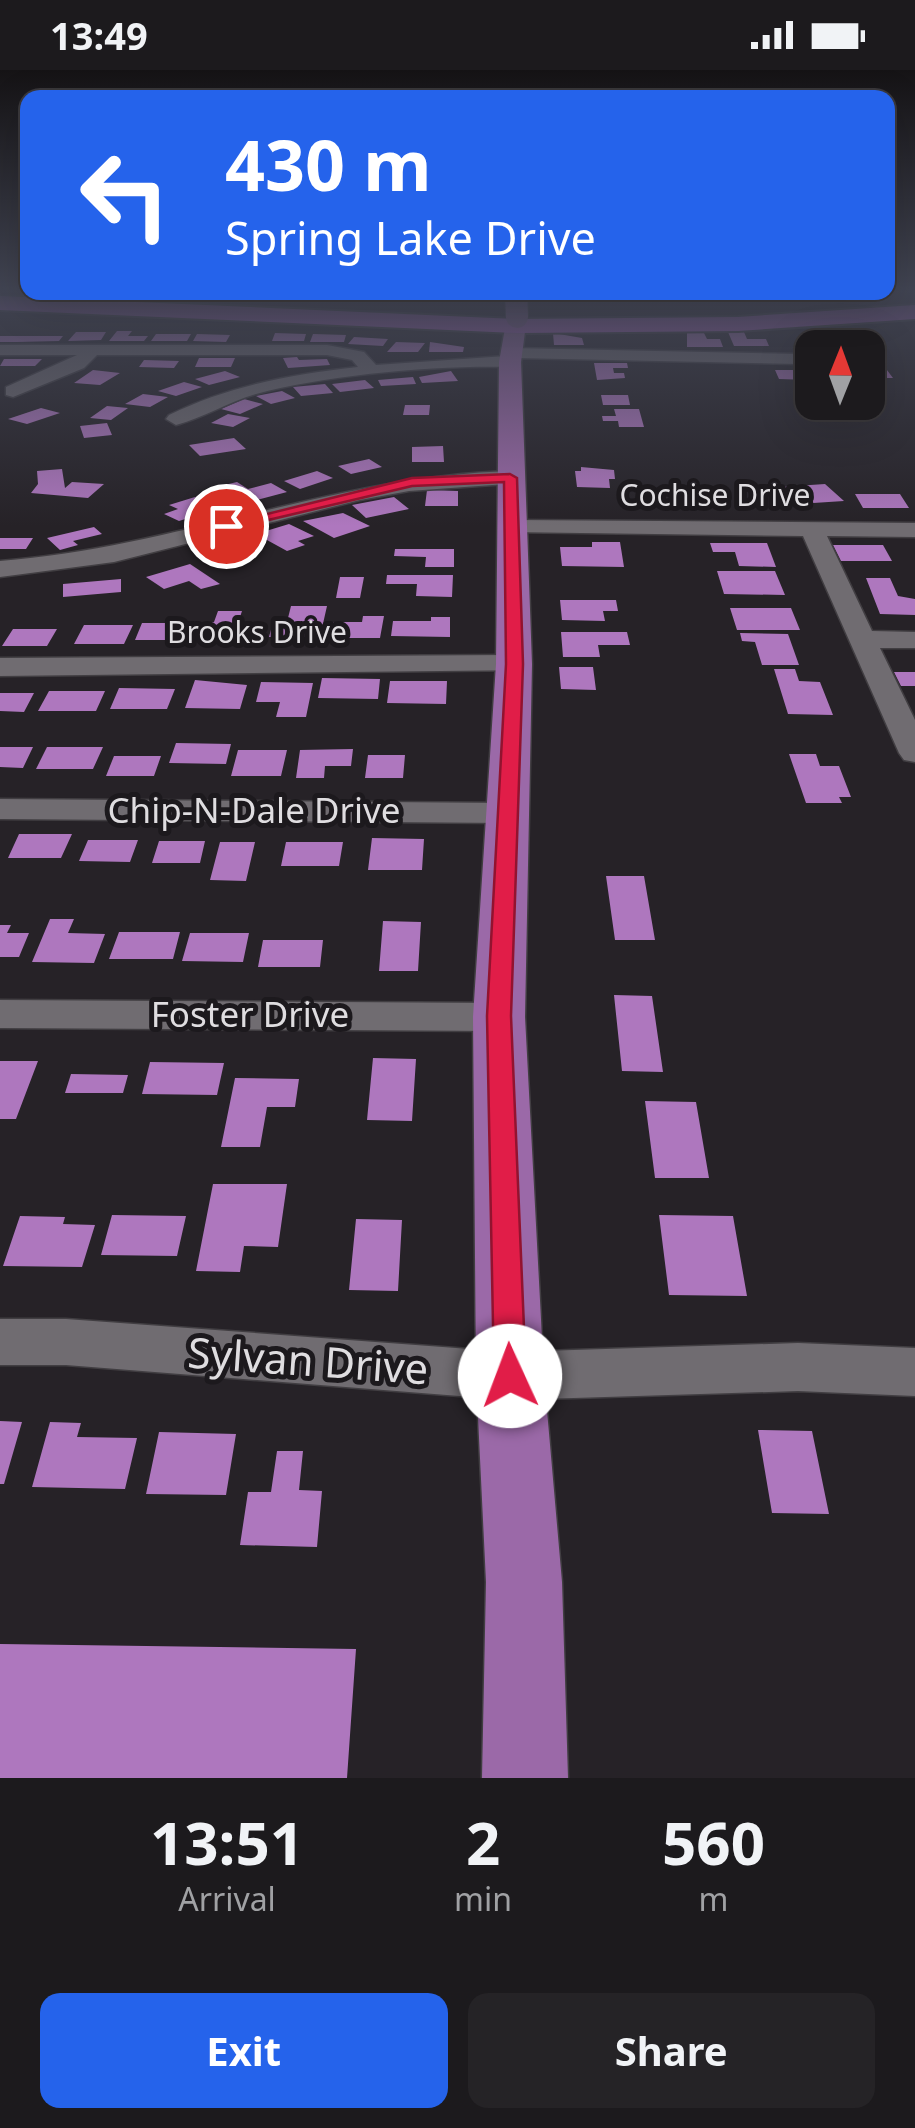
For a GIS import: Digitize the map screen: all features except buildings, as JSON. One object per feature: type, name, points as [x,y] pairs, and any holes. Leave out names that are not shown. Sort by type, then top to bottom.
[{"type":"main road","points":[[513,367],[510,478],[514,664],[499,1016],[510,1376],[524,1582],[525,1778]]},
{"type":"street","points":[[13,391],[71,367]]},
{"type":"street","points":[[368,367],[371,370]]},
{"type":"street","points":[[176,419],[212,400],[256,386],[402,367]]},
{"type":"street","points":[[0,569],[112,556],[394,486],[510,478]]},
{"type":"street","name":"Cochise Drive","points":[[514,527],[915,530]]},
{"type":"street","points":[[812,529],[915,753]]},
{"type":"street","points":[[863,639],[915,640]]},
{"type":"street","name":"Brooks Drive","points":[[0,667],[514,664]]},
{"type":"street","name":"Chip-N-Dale Drive","points":[[0,808],[508,812]]},
{"type":"street","name":"Foster Drive","points":[[0,1014],[499,1016]]},
{"type":"street","name":"Sylvan Drive","points":[[0,1342],[66,1342],[510,1376],[798,1367],[915,1372]]},
{"type":"route","points":[[226,526],[412,482],[510,478],[514,664],[499,1016],[510,1376]]}]
